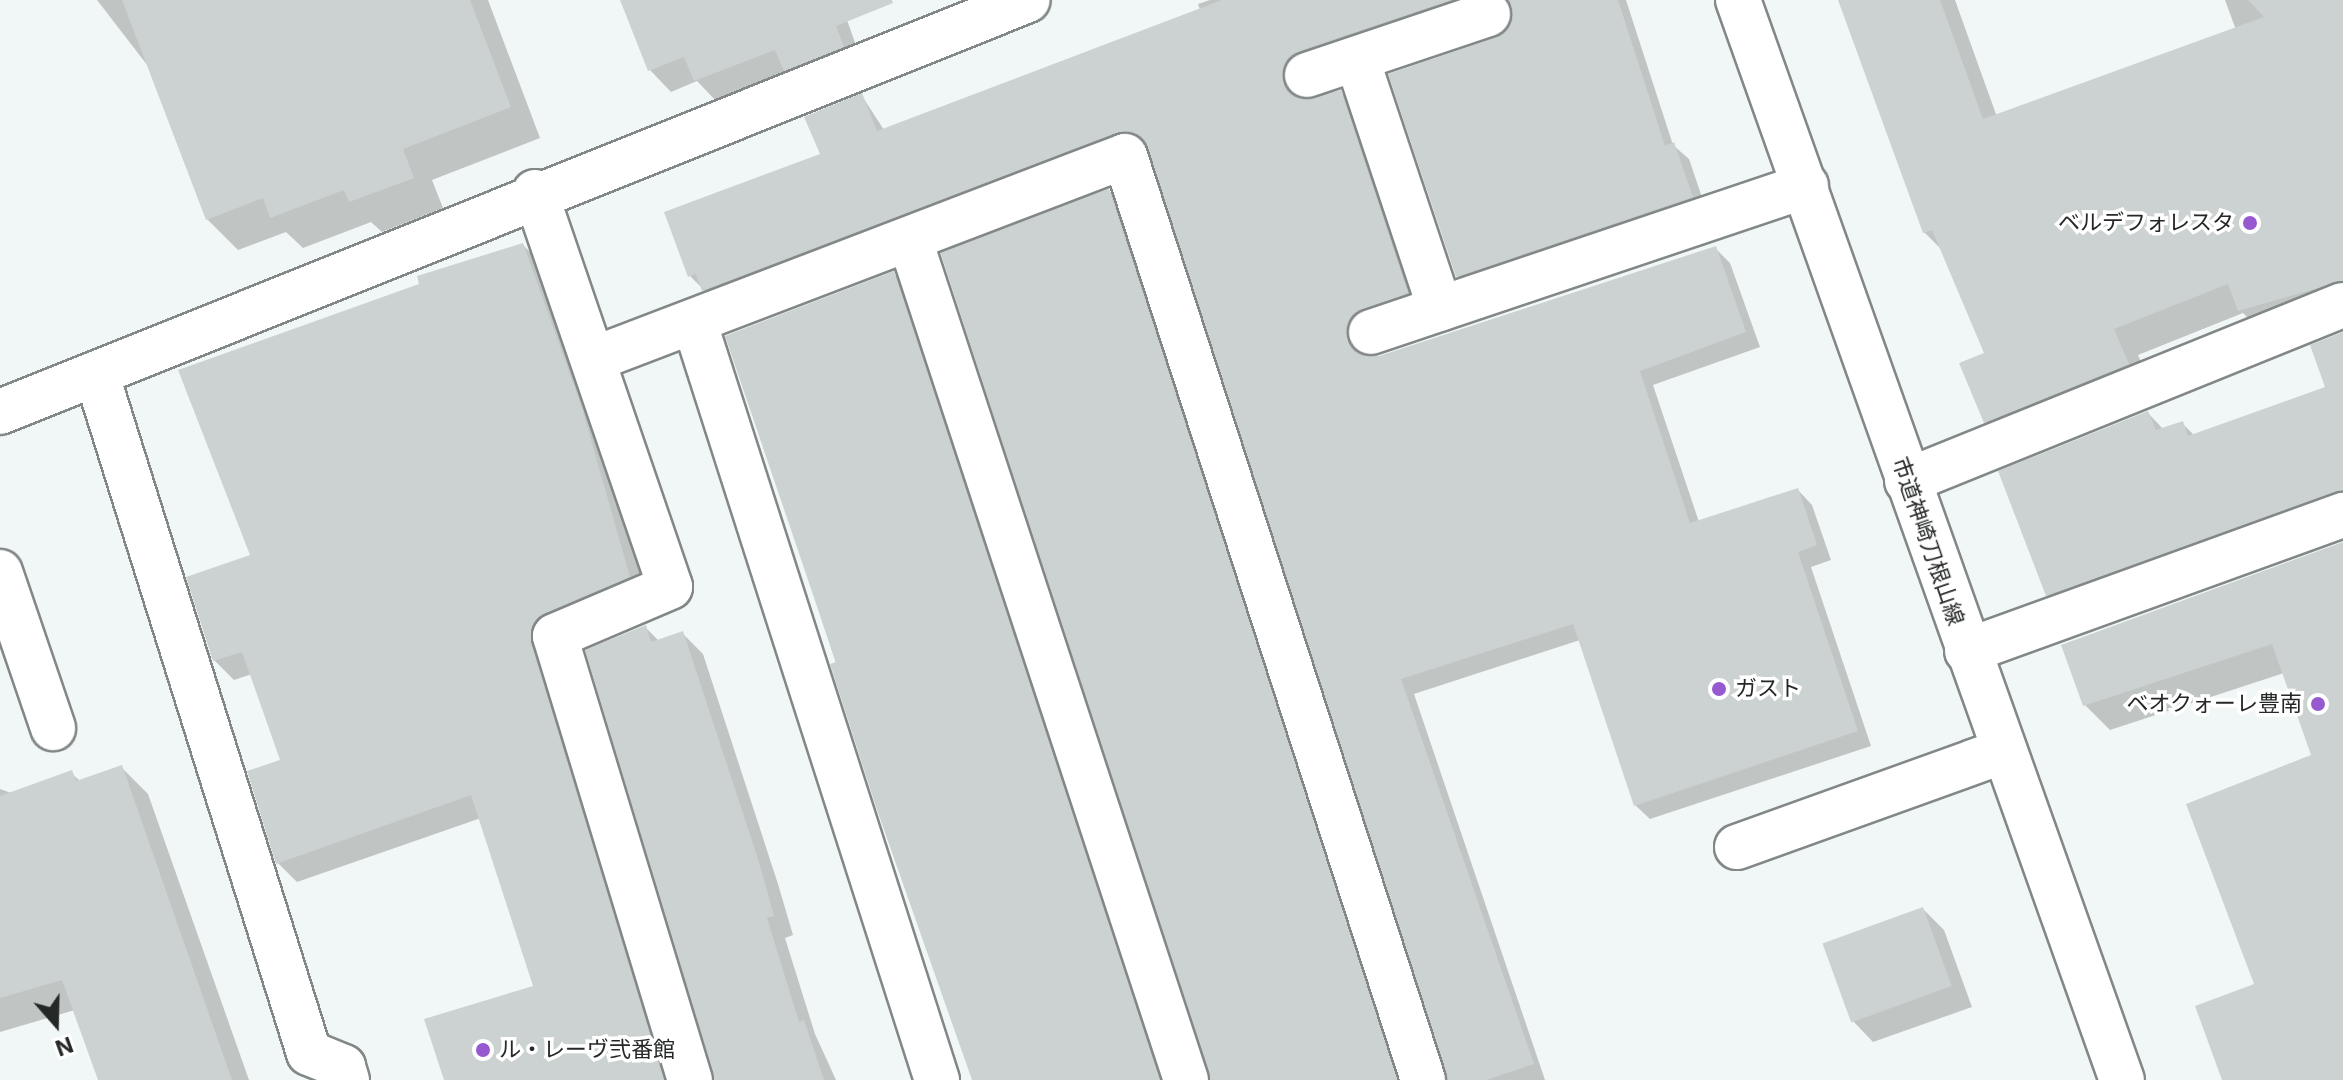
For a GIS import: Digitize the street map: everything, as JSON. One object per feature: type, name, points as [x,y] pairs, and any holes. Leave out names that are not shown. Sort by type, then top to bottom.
[{"type":"street","points":[[0,412],[97,376],[535,192],[1028,0]]},
{"type":"street","name":"市道神崎刀根山線","points":[[1738,0],[2122,1080]]},
{"type":"street","points":[[1307,75],[1488,14]]},
{"type":"street","points":[[1357,59],[1440,309]]},
{"type":"street","points":[[594,359],[695,324],[1125,156],[1423,1080]]},
{"type":"street","points":[[1371,332],[1806,186]]},
{"type":"street","points":[[535,192],[670,587],[555,636],[690,1080]]},
{"type":"street","points":[[910,240],[1186,1080]]},
{"type":"street","points":[[1907,481],[2343,305]]},
{"type":"street","points":[[695,324],[937,1080]]},
{"type":"street","points":[[97,376],[309,1053],[343,1067],[347,1080]]},
{"type":"street","points":[[1967,651],[2343,515]]},
{"type":"street","points":[[0,572],[53,728]]},
{"type":"street","points":[[1737,847],[2003,751]]},
{"type":"building","points":[[122,0],[470,0],[511,107],[403,149],[414,178],[349,202],[344,190],[270,218],[263,198],[206,220]]},
{"type":"building","points":[[620,0],[892,0],[893,3],[836,26],[844,47],[784,71],[775,50],[694,81],[684,57],[648,71]]},
{"type":"building","points":[[1222,0],[1451,0],[1299,51],[1283,69],[1284,84],[1301,99],[1341,90],[1408,293],[1353,315],[1346,328],[1354,350],[1379,356],[1716,246],[1746,332],[1640,371],[1690,523],[1798,488],[1817,545],[1798,552],[1858,731],[1634,806],[1573,624],[1401,679],[1534,1064],[1486,1080],[1447,1080],[1142,138],[1116,133],[702,291],[696,274],[688,277],[664,212],[820,154],[804,117],[862,93],[877,131]]},
{"type":"building","points":[[1508,0],[1618,0],[1665,146],[1674,142],[1693,197],[1456,277],[1388,74],[1497,37],[1512,20]]},
{"type":"building","points":[[1838,0],[1940,0],[1983,119],[2264,17],[2248,0],[2343,0],[2343,281],[2238,311],[2228,284],[2114,329],[2129,364],[1984,423],[1959,363],[1984,353],[1932,230],[1923,233]]},
{"type":"building","points":[[1109,189],[1398,1079],[1209,1080],[938,245]]},
{"type":"building","points":[[523,243],[582,408],[630,577],[545,613],[531,631],[531,643],[664,1080],[444,1080],[424,1019],[533,986],[471,795],[276,864],[247,771],[280,760],[242,652],[213,661],[186,577],[250,555],[178,370],[419,284],[417,276]]},
{"type":"building","points":[[894,271],[1160,1080],[972,1080],[876,807],[830,664],[836,662],[725,336]]},
{"type":"building","points":[[2343,332],[2343,491],[2046,596],[1998,471],[2148,411],[2156,430],[2183,421],[2188,436],[2325,387],[2310,345]]},
{"type":"building","points":[[2343,542],[2343,1080],[2222,1080],[2195,1006],[2254,984],[2186,804],[2311,755],[2272,644],[2083,706],[2061,645]]},
{"type":"building","points":[[646,625],[651,642],[683,631],[759,862],[774,916],[767,918],[799,1022],[804,1020],[824,1080],[714,1080],[585,650]]},
{"type":"building","points":[[122,765],[232,1080],[98,1080],[62,980],[0,998],[0,796],[72,770],[76,781]]},
{"type":"building","points":[[1923,907],[1952,986],[1851,1023],[1822,944]]},
{"type":"place","name":"ベルデフォレスタ","points":[[2250,223]]},
{"type":"place","name":"ガスト","points":[[1719,689]]},
{"type":"place","name":"ベオクォーレ豊南","points":[[2318,704]]},
{"type":"place","name":"ル・レーヴ弐番館","points":[[483,1050]]}]
